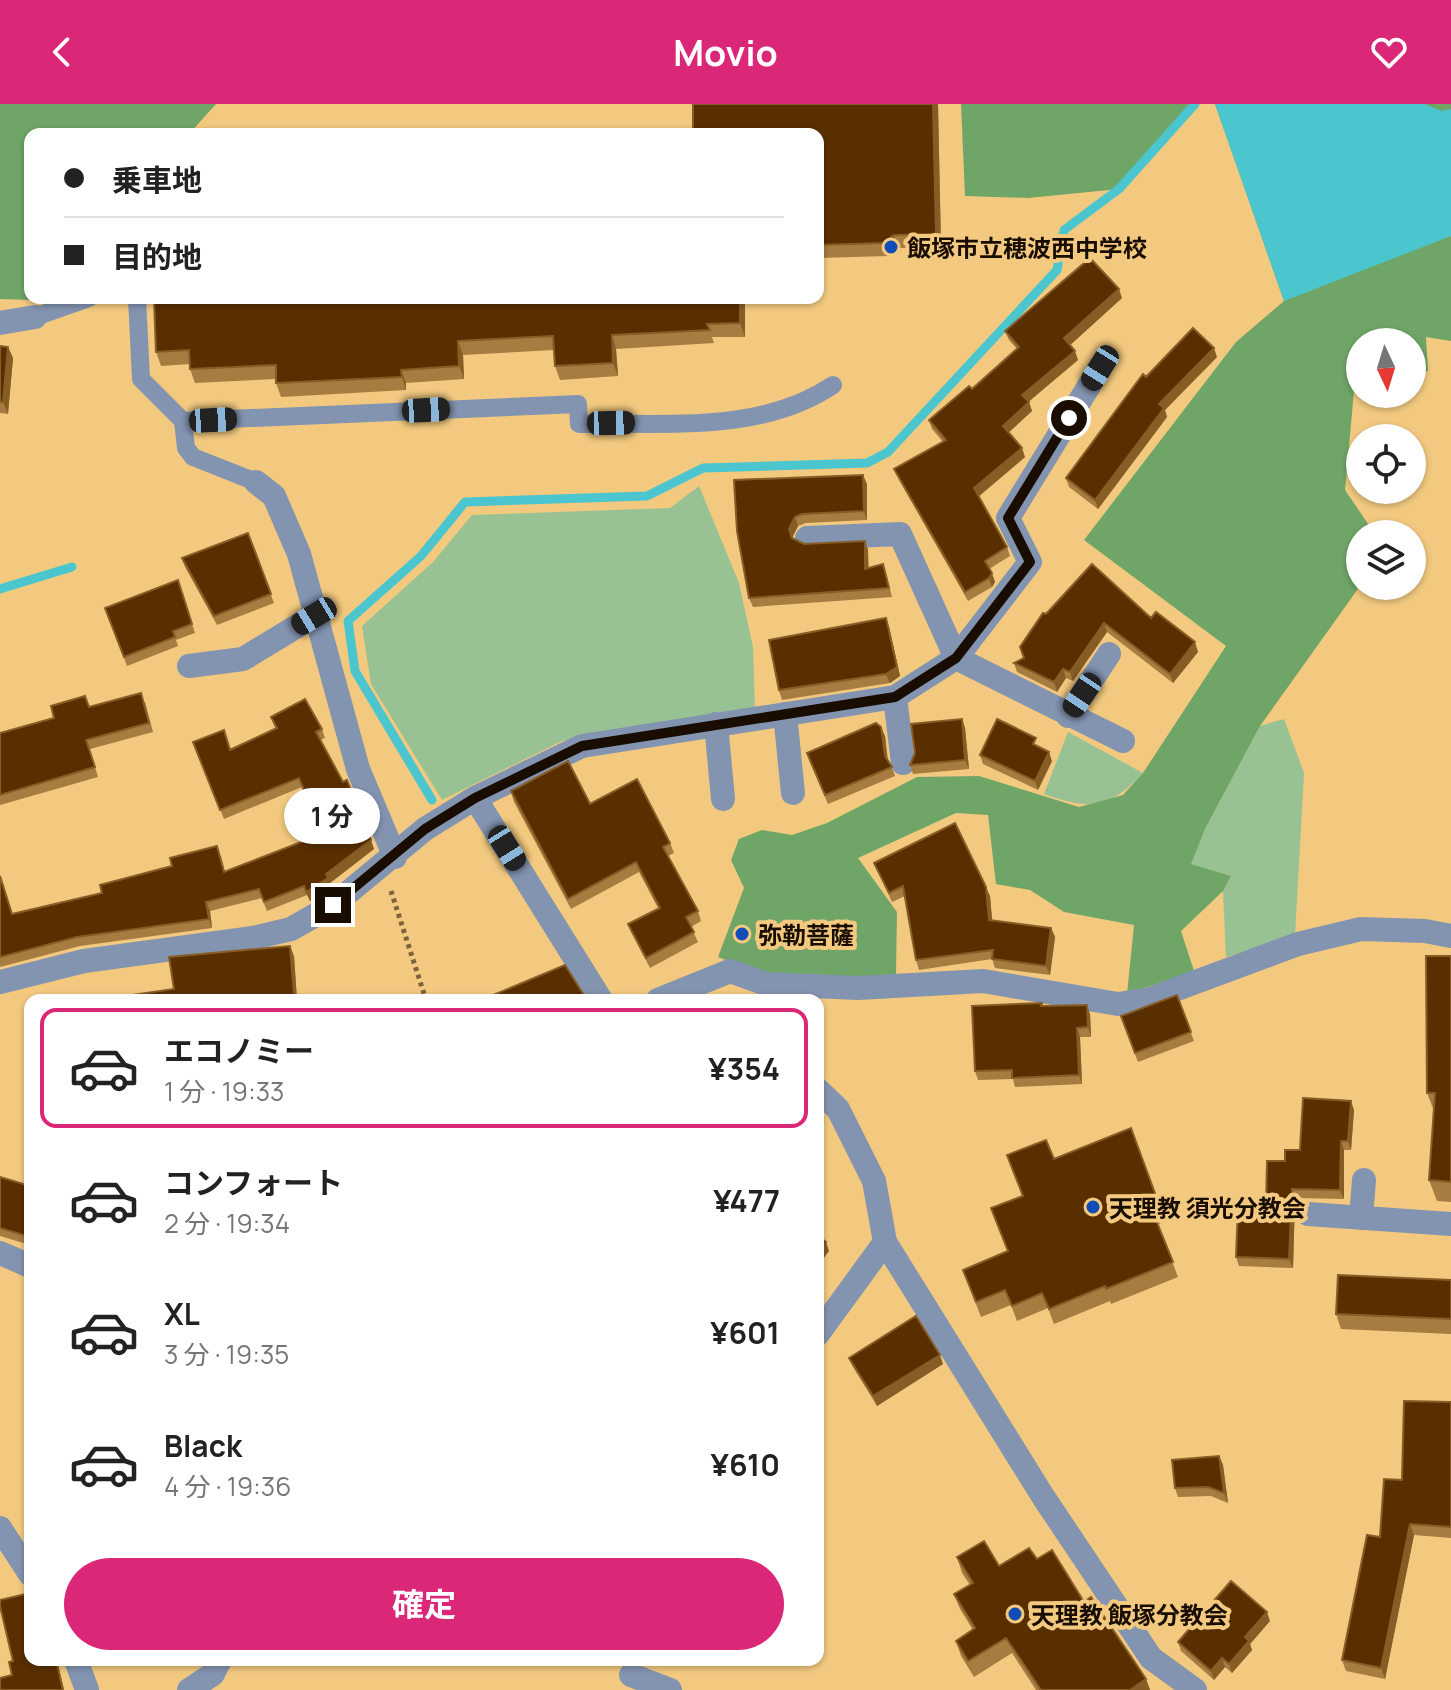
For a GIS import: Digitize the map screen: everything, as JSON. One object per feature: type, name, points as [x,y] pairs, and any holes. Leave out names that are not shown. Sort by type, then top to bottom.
[{"type":"street","points":[[0,323],[35,317]]},
{"type":"street","points":[[0,982],[84,961],[253,938],[291,929],[333,905],[395,857],[425,829],[475,798],[582,746],[895,697],[956,658],[1030,562],[1008,518],[1100,368]]},
{"type":"street","points":[[256,482],[274,496],[299,554],[314,616],[326,642],[358,769],[395,857]]},
{"type":"street","points":[[807,538],[900,534],[956,658],[1123,741]]},
{"type":"street","points":[[189,666],[243,659],[314,616]]},
{"type":"street","points":[[1068,716],[1109,654]]},
{"type":"street","points":[[895,697],[903,763]]},
{"type":"street","points":[[785,714],[793,793]]},
{"type":"street","points":[[716,724],[723,799]]},
{"type":"street","points":[[475,798],[597,994]]},
{"type":"street","points":[[673,994],[730,971],[766,992],[983,981],[1118,1004],[1150,999],[1298,944],[1361,929],[1425,931],[1451,936]]},
{"type":"street","points":[[824,1096],[838,1109],[874,1181],[885,1242],[1044,1498],[1151,1658],[1195,1690]]},
{"type":"street","points":[[1361,1218],[1364,1180]]},
{"type":"street","points":[[1308,1214],[1451,1224]]},
{"type":"street","points":[[824,1326],[885,1242]]},
{"type":"street","points":[[0,1253],[24,1263]]},
{"type":"street","points":[[0,1528],[24,1565]]},
{"type":"street","points":[[78,1666],[87,1690]]},
{"type":"street","points":[[189,1690],[213,1674],[217,1666]]},
{"type":"street","points":[[631,1675],[670,1690]]},
{"type":"lane","points":[[35,317],[72,304]]},
{"type":"lane","points":[[137,304],[141,379],[183,421],[186,448],[193,457],[256,482]]},
{"type":"lane","points":[[183,421],[578,404],[579,424],[737,420],[807,403],[833,385]]},
{"type":"path","points":[[392,897],[424,994]]},
{"type":"green space","points":[[0,104],[216,104],[194,128],[24,128],[24,300],[0,299]]},
{"type":"green space","points":[[961,104],[1195,104],[1119,189],[1028,198],[965,196]]},
{"type":"green space","points":[[1215,104],[1451,104],[1451,341],[1426,337],[1426,328],[1346,328],[1346,408],[1352,408],[1351,424],[1346,424],[1346,504],[1355,504],[1365,520],[1346,520],[1346,600],[1350,600],[1260,726],[1205,829],[1191,864],[1231,876],[1223,891],[1181,931],[1194,971],[1127,994],[1134,925],[1064,912],[1030,890],[996,884],[988,815],[956,813],[858,858],[897,912],[896,974],[836,981],[768,977],[718,957],[744,888],[731,860],[739,839],[762,830],[792,835],[827,823],[917,777],[979,776],[1079,807],[1123,795],[1143,773],[1226,646],[1084,540],[1236,342],[1284,301]]},
{"type":"green space","points":[[699,486],[739,583],[753,647],[755,710],[562,741],[442,800],[371,684],[362,626],[433,562],[472,515],[670,508]]},
{"type":"green space","points":[[1284,719],[1304,773],[1295,936],[1226,957],[1223,891],[1231,876],[1190,864],[1205,829],[1260,726]]},
{"type":"green space","points":[[1068,732],[1143,773],[1120,794],[1098,803],[1073,803],[1044,794]]},
{"type":"water","points":[[1215,104],[1424,104],[1442,111],[1451,109],[1451,236],[1284,301]]},
{"type":"building","points":[[693,104],[933,104],[936,234],[894,235],[883,243],[824,245],[824,128],[693,128]]},
{"type":"building","points":[[1090,258],[1119,289],[1064,338],[1075,351],[1022,395],[1029,402],[1003,426],[1022,448],[974,488],[1007,547],[985,561],[992,573],[989,578],[965,592],[894,469],[946,440],[929,420],[969,386],[972,389],[1019,347],[1005,331]]},
{"type":"building","points":[[154,304],[740,304],[740,323],[707,324],[710,330],[612,335],[613,363],[555,366],[553,336],[458,341],[459,366],[401,370],[402,377],[276,383],[276,365],[190,369],[189,350],[156,352]]},
{"type":"building","points":[[1193,328],[1214,348],[1159,404],[1164,408],[1095,500],[1066,478],[1143,374],[1146,377]]},
{"type":"building","points":[[0,346],[8,347],[3,402],[0,402]]},
{"type":"building","points":[[863,475],[864,511],[802,514],[795,517],[789,529],[792,538],[804,544],[865,541],[865,569],[883,564],[889,588],[749,598],[737,531],[734,480]]},
{"type":"building","points":[[248,533],[271,594],[214,616],[182,558]]},
{"type":"building","points":[[1092,564],[1151,618],[1156,612],[1195,642],[1170,674],[1104,623],[1070,672],[1063,669],[1054,682],[1014,663],[1024,658],[1020,647],[1043,613],[1046,614]]},
{"type":"building","points":[[178,580],[192,624],[173,631],[175,637],[124,657],[105,608]]},
{"type":"building","points":[[886,618],[897,667],[886,674],[779,690],[769,640]]},
{"type":"building","points":[[141,693],[149,723],[86,740],[95,767],[0,795],[0,733],[54,718],[51,706],[85,696],[89,707]]},
{"type":"building","points":[[305,699],[322,729],[316,732],[343,782],[347,780],[371,840],[326,874],[328,878],[306,892],[304,886],[264,902],[259,889],[206,902],[209,919],[77,937],[0,957],[0,876],[12,914],[102,893],[100,885],[172,866],[170,858],[217,846],[224,872],[322,834],[299,778],[220,810],[193,742],[224,730],[230,750],[277,728],[271,717]]},
{"type":"building","points":[[962,719],[965,760],[910,765],[915,753],[911,724]]},
{"type":"building","points":[[997,719],[1036,738],[1033,744],[1049,752],[1035,781],[980,755]]},
{"type":"building","points":[[876,723],[881,727],[885,756],[892,767],[825,795],[807,753]]},
{"type":"building","points":[[568,761],[590,804],[637,779],[670,843],[663,847],[698,911],[686,917],[694,932],[646,958],[628,924],[660,908],[636,862],[568,899],[511,791]]},
{"type":"building","points":[[955,823],[986,887],[989,920],[1051,928],[1046,966],[992,959],[993,950],[916,960],[903,886],[889,893],[874,863]]},
{"type":"building","points":[[290,946],[294,994],[139,994],[174,989],[169,957]]},
{"type":"building","points":[[1426,956],[1451,956],[1451,1182],[1429,1180],[1435,1093],[1427,1093]]},
{"type":"building","points":[[565,965],[583,994],[496,994]]},
{"type":"building","points":[[1177,995],[1191,1032],[1135,1053],[1121,1016]]},
{"type":"building","points":[[1042,1003],[1041,1006],[1087,1005],[1088,1027],[1077,1028],[1079,1075],[1012,1078],[1012,1070],[975,1071],[972,1006]]},
{"type":"building","points":[[1303,1098],[1351,1101],[1348,1141],[1341,1141],[1340,1190],[1292,1189],[1289,1259],[1236,1257],[1238,1206],[1266,1207],[1267,1161],[1285,1161],[1285,1150],[1300,1150]]},
{"type":"building","points":[[1131,1128],[1160,1207],[1152,1210],[1173,1262],[1049,1309],[1042,1293],[1012,1306],[1005,1290],[976,1302],[963,1270],[1008,1251],[991,1208],[1023,1196],[1007,1155],[1046,1140],[1054,1159]]},
{"type":"building","points":[[0,1177],[24,1184],[24,1235],[0,1228]]},
{"type":"building","points":[[1338,1275],[1451,1280],[1451,1319],[1336,1314]]},
{"type":"building","points":[[916,1316],[940,1355],[873,1396],[849,1358]]},
{"type":"building","points":[[1404,1401],[1451,1402],[1451,1527],[1410,1524],[1381,1668],[1342,1660],[1367,1535],[1380,1537],[1384,1479],[1402,1480]]},
{"type":"building","points":[[1219,1456],[1224,1493],[1208,1487],[1175,1488],[1172,1460]]},
{"type":"building","points":[[984,1541],[999,1566],[1029,1548],[1037,1559],[1052,1550],[1084,1602],[1091,1597],[1146,1679],[1130,1690],[1041,1690],[1006,1638],[968,1661],[956,1641],[975,1628],[954,1594],[973,1583],[957,1557]]},
{"type":"building","points":[[1231,1581],[1267,1612],[1245,1637],[1249,1641],[1229,1664],[1222,1658],[1211,1671],[1178,1642]]},
{"type":"building","points":[[24,1594],[24,1666],[57,1666],[63,1690],[0,1690],[0,1678],[12,1675],[9,1662],[13,1661],[0,1600]]},
{"type":"waterway","points":[[432,800],[355,671],[348,621],[421,556],[465,502],[647,496],[703,468],[867,463],[888,452],[1057,270],[1064,230],[1119,189],[1195,104]]},
{"type":"waterway","points":[[0,589],[72,567]]},
{"type":"place","name":"飯塚市立穂波西中学校","points":[[891,247]]},
{"type":"place","name":"弥勒菩薩","points":[[742,934]]},
{"type":"place","name":"天理教 須光分教会","points":[[1093,1207]]},
{"type":"place","name":"天理教 飯塚分教会","points":[[1015,1614]]},
{"type":"route","points":[[333,905],[383,867],[425,829],[475,798],[554,757],[582,746],[895,697],[956,658],[1030,562],[1008,518],[1069,418]]}]
